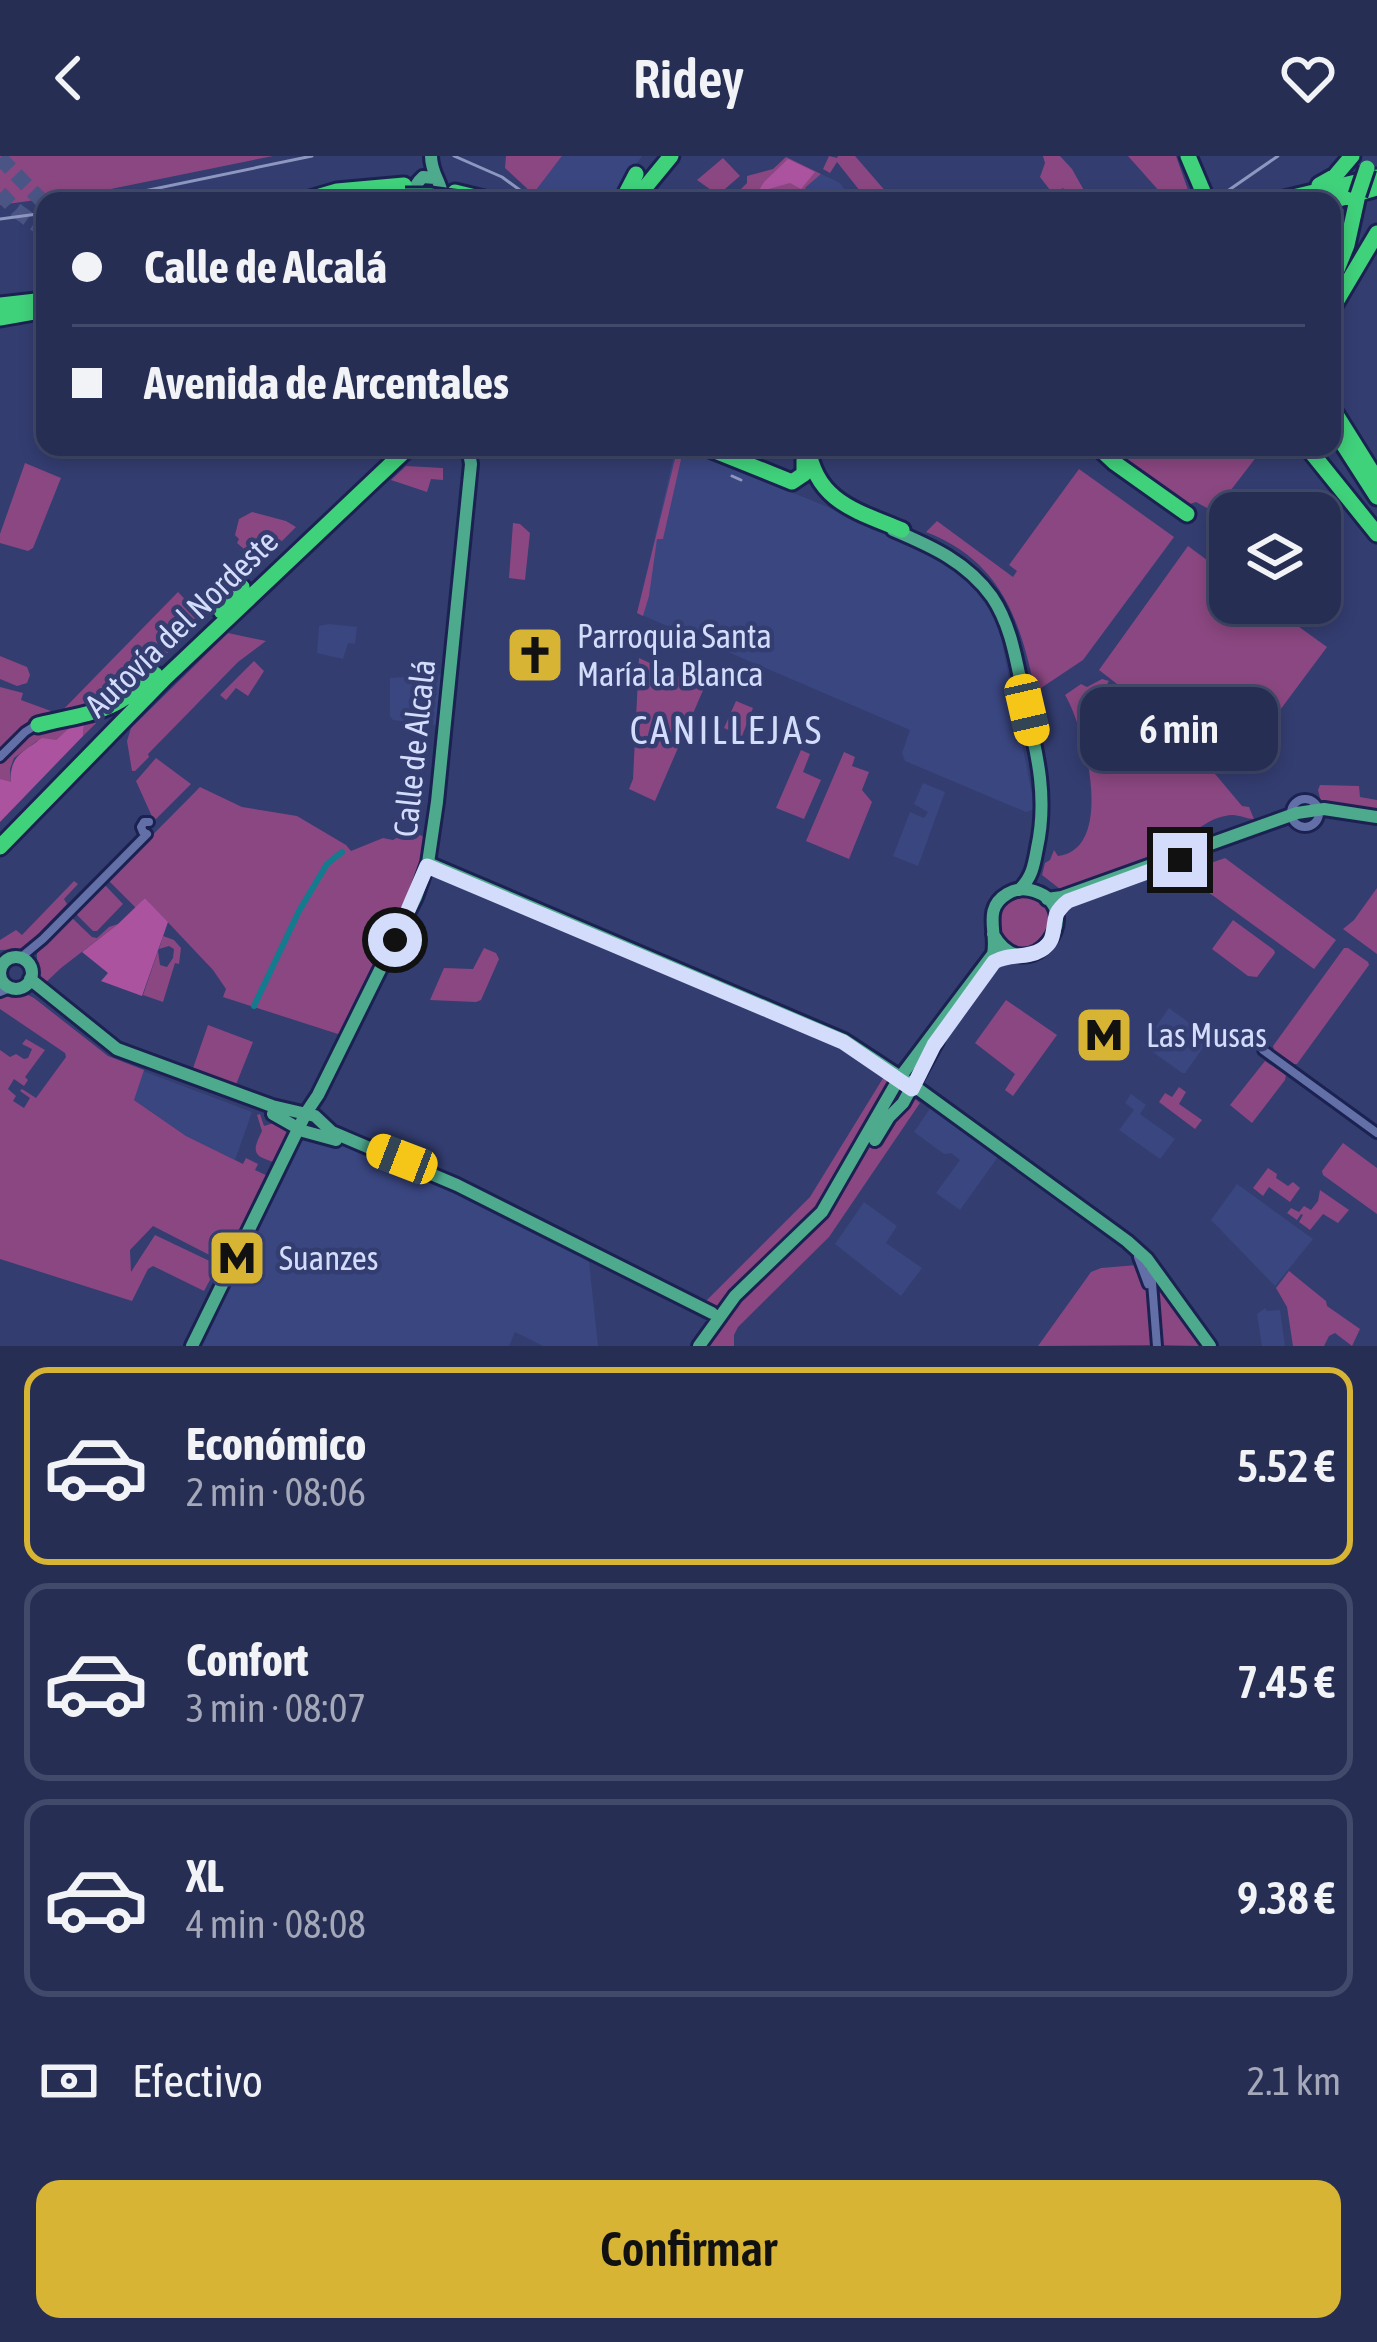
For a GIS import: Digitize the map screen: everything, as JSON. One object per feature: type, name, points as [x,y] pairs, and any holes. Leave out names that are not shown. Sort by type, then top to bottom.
[{"type":"highway","points":[[636,192],[667,156]]},
{"type":"highway","points":[[1298,192],[1323,183],[1352,156]]},
{"type":"highway","points":[[1186,159],[1197,192]]},
{"type":"highway","points":[[631,192],[636,174]]},
{"type":"highway","points":[[1306,192],[1374,174]]},
{"type":"highway","points":[[1341,257],[1358,195],[1374,174]]},
{"type":"highway","points":[[1321,192],[1374,174]]},
{"type":"highway","points":[[1341,196],[1374,174]]},
{"type":"highway","points":[[369,184],[427,177]]},
{"type":"highway","points":[[1341,294],[1377,232]]},
{"type":"highway","points":[[0,311],[36,305]]},
{"type":"highway","points":[[0,311],[27,314],[36,308]]},
{"type":"highway","points":[[1341,426],[1375,477]]},
{"type":"highway","points":[[1341,441],[1377,497]]},
{"type":"highway","name":"Autovía del Nordeste","points":[[0,842],[193,642],[389,456]]},
{"type":"highway","name":"Autovía del Nordeste","points":[[0,842],[400,456]]},
{"type":"highway","points":[[727,456],[792,482],[804,475],[805,456]]},
{"type":"highway","points":[[807,456],[824,495],[853,514]]},
{"type":"highway","points":[[807,456],[831,495],[902,530]]},
{"type":"highway","points":[[1108,456],[1186,514]]},
{"type":"highway","points":[[1319,456],[1377,534]]},
{"type":"highway","points":[[1321,456],[1377,518]]},
{"type":"highway","points":[[38,724],[88,716],[119,703],[193,642],[242,587]]},
{"type":"highway","points":[[0,857],[103,740]]},
{"type":"main road","points":[[410,192],[427,177],[429,156]]},
{"type":"main road","points":[[427,177],[446,192]]},
{"type":"main road","name":"Calle de Alcalá","points":[[194,1346],[428,865],[470,456]]},
{"type":"main road","points":[[711,1329],[739,1293],[822,1212],[993,954],[996,906],[1019,890],[1032,873],[1042,822],[1043,787],[1003,615],[984,587],[952,558],[853,514]]},
{"type":"main road","points":[[711,1329],[827,1218],[903,1103],[906,1080],[994,962],[1033,954],[1047,945],[1056,930],[1056,914],[1035,877],[1046,822],[1047,786],[1011,624],[988,584],[967,563],[902,530]]},
{"type":"main road","points":[[1019,890],[1043,896],[1074,893],[1291,817],[1319,812],[1377,819]]},
{"type":"main road","points":[[1056,914],[1075,897],[1291,817]]},
{"type":"main road","points":[[428,865],[843,1042],[906,1080],[1127,1241],[1207,1346]]},
{"type":"main road","points":[[993,934],[1002,947],[1016,954]]},
{"type":"main road","points":[[10,973],[114,1051],[305,1120],[418,1171],[711,1329]]},
{"type":"main road","points":[[906,1080],[1152,1268]]},
{"type":"street","points":[[0,758],[38,724]]},
{"type":"street","points":[[10,973],[144,832]]},
{"type":"street","points":[[1263,1050],[1377,1133]]},
{"type":"street","points":[[1138,1257],[1153,1297]]},
{"type":"street","points":[[1152,1268],[1155,1344]]},
{"type":"shaded area","points":[[0,156],[273,156],[101,191],[36,192],[36,200],[0,205]]},
{"type":"shaded area","points":[[506,156],[562,156],[535,192],[505,168]]},
{"type":"shaded area","points":[[562,156],[642,156],[616,192],[535,192]]},
{"type":"shaded area","points":[[829,156],[855,156],[886,192],[861,192],[837,162],[830,173],[823,169]]},
{"type":"shaded area","points":[[1043,156],[1060,156],[1085,192],[1063,188],[1051,192],[1040,177]]},
{"type":"shaded area","points":[[1128,156],[1176,156],[1188,190],[1160,192]]},
{"type":"shaded area","points":[[786,157],[821,174],[805,188],[808,192],[738,192],[747,176],[773,169]]},
{"type":"shaded area","points":[[723,158],[740,176],[721,192],[697,180]]},
{"type":"shaded area","points":[[788,159],[815,172],[801,189],[790,183],[758,192],[764,182]]},
{"type":"shaded area","points":[[821,174],[840,183],[846,192],[808,192],[805,188]]},
{"type":"shaded area","points":[[674,456],[699,456],[926,549],[970,577],[989,602],[1001,638],[1035,809],[1026,812],[905,761],[902,753],[910,730],[637,613]]},
{"type":"shaded area","points":[[676,456],[682,456],[663,539],[657,539],[649,596],[643,616],[637,613]]},
{"type":"shaded area","points":[[1119,456],[1257,456],[1229,492],[1209,492],[1209,509],[1196,502],[1187,505]]},
{"type":"shaded area","points":[[25,463],[61,478],[28,551],[0,543]]},
{"type":"shaded area","points":[[406,466],[443,468],[443,480],[431,479],[427,492],[391,480]]},
{"type":"shaded area","points":[[1079,469],[1174,537],[1083,660],[1038,690],[1012,613],[988,574],[951,544],[926,532],[937,521],[1013,577],[1017,571],[1009,565]]},
{"type":"shaded area","points":[[252,512],[296,527],[259,562],[237,543],[235,535],[239,519]]},
{"type":"shaded area","points":[[513,523],[530,533],[525,580],[509,578]]},
{"type":"shaded area","points":[[1188,546],[1209,562],[1209,624],[1295,624],[1327,647],[1236,769],[1099,670]]},
{"type":"shaded area","points":[[178,592],[203,618],[83,736],[85,716],[56,740],[37,741],[14,758],[11,783],[0,780],[0,760],[24,736],[54,719]]},
{"type":"shaded area","points":[[319,626],[357,627],[355,644],[348,643],[343,659],[317,653]]},
{"type":"shaded area","points":[[228,633],[266,641],[238,662],[132,771],[127,741],[131,728]]},
{"type":"shaded area","points":[[0,656],[27,667],[27,683],[17,686],[0,679]]},
{"type":"shaded area","points":[[639,658],[704,688],[655,801],[629,789]]},
{"type":"shaded area","points":[[254,661],[264,671],[248,696],[236,688],[226,700],[220,695]]},
{"type":"shaded area","points":[[444,674],[439,726],[393,720],[390,678]]},
{"type":"shaded area","points":[[1102,679],[1109,681],[1102,693],[1216,775],[1242,806],[1249,807],[1254,819],[1218,818],[1185,843],[1060,889],[1042,875],[1045,863],[1054,850],[1058,856],[1076,848],[1087,832],[1091,810],[1087,758],[1065,695],[1081,684],[1087,687]]},
{"type":"shaded area","points":[[0,687],[23,693],[21,700],[51,711],[0,753]]},
{"type":"shaded area","points":[[736,701],[753,708],[742,736],[724,728]]},
{"type":"shaded area","points":[[85,714],[83,736],[0,822],[0,779],[11,782],[12,766],[19,756],[42,738],[56,740]]},
{"type":"shaded area","points":[[801,750],[810,754],[803,772],[821,780],[804,819],[776,808]]},
{"type":"shaded area","points":[[844,752],[855,757],[852,766],[869,772],[862,790],[872,802],[849,859],[806,841]]},
{"type":"shaded area","points":[[156,758],[191,784],[154,821],[136,781]]},
{"type":"shaded area","points":[[923,783],[945,792],[918,866],[893,856],[910,812],[924,818],[928,812],[914,804]]},
{"type":"shaded area","points":[[1320,785],[1359,786],[1360,797],[1377,800],[1377,814],[1322,806]]},
{"type":"shaded area","points":[[200,787],[242,807],[297,816],[351,851],[383,838],[393,840],[410,830],[426,838],[413,889],[341,1035],[223,997],[226,989],[213,970],[145,898],[136,908],[108,880]]},
{"type":"shaded area","points":[[1225,858],[1336,940],[1314,969],[1186,876],[1188,871]]},
{"type":"shaded area","points":[[74,881],[78,884],[64,899],[67,904],[24,949],[0,950],[0,940],[16,930],[22,935]]},
{"type":"shaded area","points":[[104,884],[123,904],[93,931],[75,913]]},
{"type":"shaded area","points":[[1377,888],[1377,954],[1343,929]]},
{"type":"shaded area","points":[[1024,894],[1044,902],[1052,922],[1044,942],[1024,950],[1004,942],[996,922],[1004,902]]},
{"type":"shaded area","points":[[145,898],[168,922],[142,996],[101,981],[108,973],[82,952]]},
{"type":"shaded area","points":[[71,917],[97,938],[118,924],[42,986],[37,980],[37,953]]},
{"type":"shaded area","points":[[1233,920],[1274,950],[1257,977],[1248,976],[1212,949]]},
{"type":"shaded area","points":[[163,936],[181,948],[163,1002],[143,995],[158,951],[160,965],[167,967],[173,958],[174,949],[159,949]]},
{"type":"shaded area","points":[[484,948],[499,959],[481,1000],[430,1000],[444,968],[473,969]]},
{"type":"shaded area","points":[[1344,948],[1369,965],[1294,1064],[1273,1046]]},
{"type":"shaded area","points":[[0,997],[34,998],[108,1056],[144,1070],[134,1100],[186,1136],[243,1164],[246,1158],[258,1164],[255,1170],[270,1177],[227,1264],[153,1226],[130,1250],[131,1272],[155,1235],[218,1265],[204,1291],[153,1266],[132,1301],[0,1259],[0,1050],[10,1057],[28,1058],[32,1049],[22,1044],[26,1039],[45,1050],[25,1077],[24,1086],[14,1079],[8,1089],[16,1096],[13,1101],[24,1108],[30,1098],[20,1091],[36,1098],[66,1057],[0,1009]]},
{"type":"shaded area","points":[[1006,1000],[1057,1035],[1013,1096],[1005,1090],[1015,1074],[975,1043]]},
{"type":"shaded area","points":[[1169,1008],[1210,1038],[1185,1073],[1143,1045]]},
{"type":"shaded area","points":[[208,1025],[253,1042],[235,1087],[192,1071]]},
{"type":"shaded area","points":[[1094,1025],[1114,1040],[1099,1062],[1078,1047]]},
{"type":"shaded area","points":[[1265,1061],[1286,1075],[1285,1080],[1252,1123],[1230,1105]]},
{"type":"shaded area","points":[[143,1071],[252,1112],[235,1160],[186,1136],[133,1099]]},
{"type":"shaded area","points":[[885,1075],[920,1103],[829,1237],[738,1327],[734,1346],[696,1346],[719,1308],[705,1302],[810,1197]]},
{"type":"shaded area","points":[[1179,1087],[1186,1092],[1179,1104],[1202,1120],[1195,1129],[1159,1102],[1165,1093],[1172,1097]]},
{"type":"shaded area","points":[[1131,1094],[1146,1105],[1140,1114],[1175,1139],[1160,1159],[1119,1130],[1134,1110],[1125,1103]]},
{"type":"shaded area","points":[[931,1107],[998,1157],[960,1210],[936,1193],[960,1160],[914,1132]]},
{"type":"shaded area","points":[[260,1114],[264,1126],[277,1122],[287,1131],[274,1162],[256,1152],[262,1131]]},
{"type":"shaded area","points":[[303,1131],[414,1169],[589,1262],[598,1346],[543,1346],[515,1332],[509,1346],[196,1346]]},
{"type":"shaded area","points":[[1343,1143],[1377,1168],[1377,1214],[1323,1175]]},
{"type":"shaded area","points":[[1268,1168],[1288,1186],[1293,1182],[1300,1188],[1290,1202],[1269,1187],[1263,1196],[1253,1188]]},
{"type":"shaded area","points":[[1237,1184],[1313,1239],[1275,1286],[1211,1220]]},
{"type":"shaded area","points":[[1320,1190],[1349,1210],[1338,1223],[1323,1214],[1310,1230],[1299,1222],[1303,1215],[1297,1220],[1287,1213],[1291,1208],[1299,1212],[1304,1206],[1311,1210]]},
{"type":"shaded area","points":[[864,1202],[897,1226],[886,1243],[922,1268],[901,1296],[835,1244]]},
{"type":"shaded area","points":[[1137,1265],[1149,1300],[1151,1345],[1038,1346],[1091,1272]]},
{"type":"shaded area","points":[[1289,1271],[1360,1329],[1352,1346],[1335,1333],[1324,1346],[1293,1346],[1287,1307],[1276,1288]]},
{"type":"shaded area","points":[[1155,1282],[1200,1346],[1159,1345]]},
{"type":"shaded area","points":[[1265,1308],[1280,1310],[1285,1346],[1262,1346],[1257,1314]]},
{"type":"waterway","points":[[254,1006],[299,911],[327,864],[342,852]]},
{"type":"tunnel","points":[[0,158],[36,195]]},
{"type":"tunnel","points":[[0,193],[36,224]]},
{"type":"railway","points":[[139,192],[312,156]]},
{"type":"railway","points":[[454,156],[502,177],[523,192]]},
{"type":"railway","points":[[1226,192],[1278,156]]},
{"type":"railway","points":[[0,219],[36,214]]},
{"type":"railway","points":[[732,476],[741,480]]},
{"type":"place","name":"Parroquia Santa María la Blanca","points":[[535,655]]},
{"type":"place","name":"Las Musas","points":[[1104,1035]]},
{"type":"place","name":"Suanzes","points":[[237,1258]]},
{"type":"district","name":"CANILLEJAS","points":[[727,730]]},
{"type":"route","points":[[395,940],[427,866],[843,1042],[912,1089],[934,1045],[994,962],[1043,949],[1053,937],[1056,914],[1068,901],[1180,860]]}]
